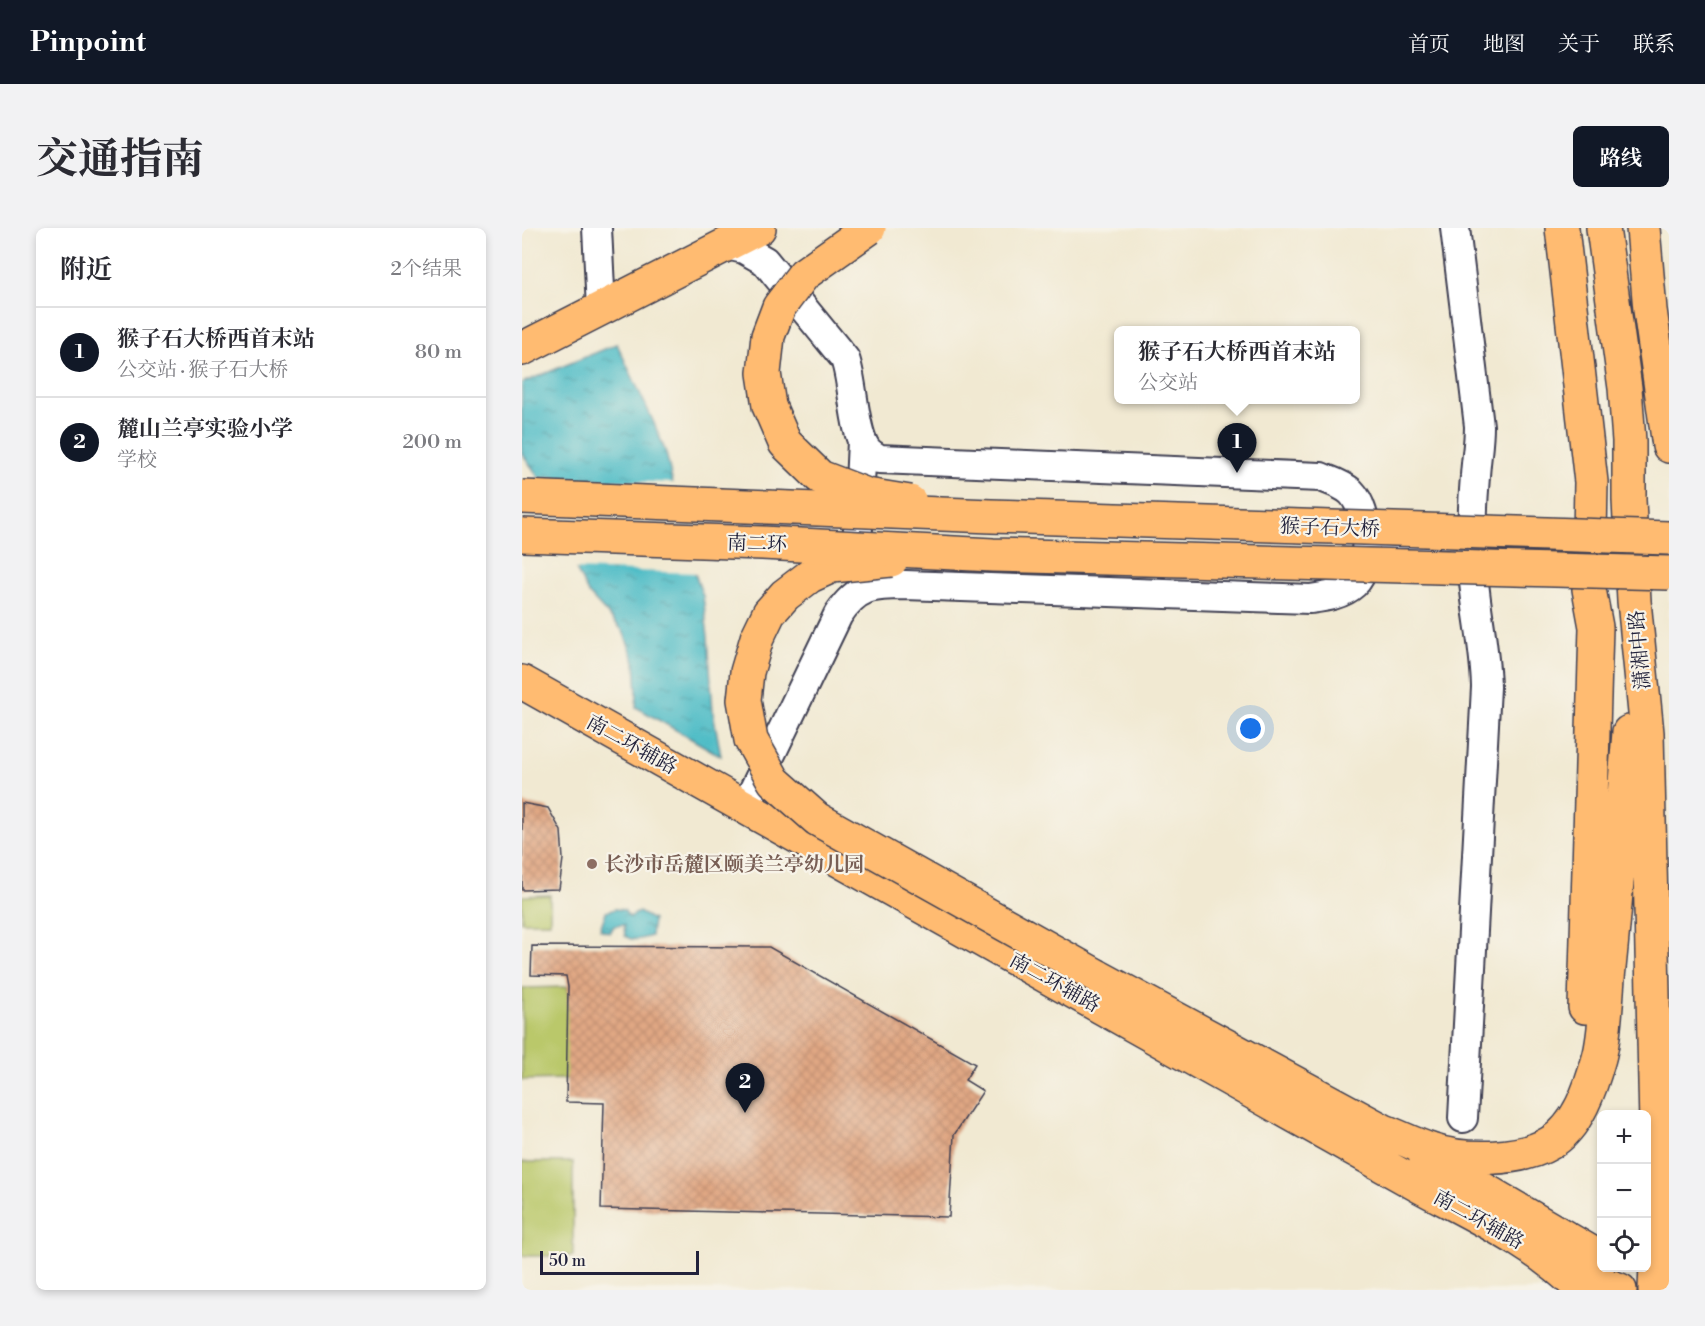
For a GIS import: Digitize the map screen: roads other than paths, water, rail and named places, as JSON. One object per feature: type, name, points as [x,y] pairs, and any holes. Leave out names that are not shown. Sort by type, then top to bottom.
[{"type":"main road","points":[[522,349],[759,228]]},
{"type":"main road","points":[[869,228],[804,274],[779,307],[768,336],[764,373],[769,406],[785,443],[820,477],[867,495],[991,516]]},
{"type":"main road","points":[[1562,228],[1591,482],[1585,553],[1596,627],[1582,1075],[1577,1113]]},
{"type":"main road","name":"潇湘中路","points":[[1604,228],[1626,399],[1634,602],[1647,733],[1658,1212],[1655,1290]]},
{"type":"main road","points":[[1643,228],[1650,310],[1669,446]]},
{"type":"main road","name":"南二环","points":[[522,497],[991,516]]},
{"type":"main road","name":"猴子石大桥","points":[[991,516],[1669,538]]},
{"type":"main road","name":"南二环","points":[[522,535],[762,543],[993,555]]},
{"type":"main road","points":[[993,555],[873,560],[831,566],[810,576],[785,595],[769,613],[757,638],[747,672],[744,700],[751,740],[774,781],[817,819],[1097,976],[1384,1131],[1597,1256]]},
{"type":"main road","name":"猴子石大桥","points":[[993,555],[1669,573]]},
{"type":"main road","points":[[1384,1131],[1432,1150],[1498,1158],[1551,1143],[1571,1124],[1587,1093],[1600,1056],[1618,870],[1630,723],[1634,602]]},
{"type":"main road","name":"南二环辅路","points":[[522,682],[1520,1240],[1570,1277],[1582,1290]]},
{"type":"main road","points":[[1590,815],[1618,870],[1643,936],[1653,983]]},
{"type":"main road","points":[[1520,1240],[1596,1281],[1620,1290]]},
{"type":"main road","points":[[1625,1272],[1646,1290]]},
{"type":"street","points":[[597,228],[601,309]]},
{"type":"street","points":[[1455,228],[1479,426],[1474,479],[1472,551],[1477,608],[1485,656],[1463,1118]]},
{"type":"street","points":[[719,249],[731,246],[744,249],[765,261],[845,359],[850,372],[862,441],[855,594]]},
{"type":"street","points":[[745,808],[838,615],[855,594],[873,587],[905,585],[1310,599],[1329,597],[1354,584],[1363,572],[1366,548],[1361,510],[1352,493],[1336,482],[1321,477],[895,461],[879,459],[868,451],[862,441]]},
{"type":"street","points":[[1366,548],[1381,546],[1391,549],[1585,553]]},
{"type":"water","points":[[617,344],[666,453],[690,560],[703,596],[713,712],[721,756],[636,707],[635,661],[623,631],[588,593],[571,559],[539,478],[522,453],[522,383]]},
{"type":"water","points":[[615,909],[624,910],[629,917],[639,912],[653,920],[651,936],[638,939],[628,938],[625,936],[624,925],[614,926],[610,933],[600,929],[606,912]]},
{"type":"place","name":"猴子石大桥西首末站","points":[[1237,473]]},
{"type":"place","name":"长沙市岳麓区颐美兰亭幼儿园","points":[[592,864]]},
{"type":"place","name":"麓山兰亭实验小学","points":[[745,1113]]}]
